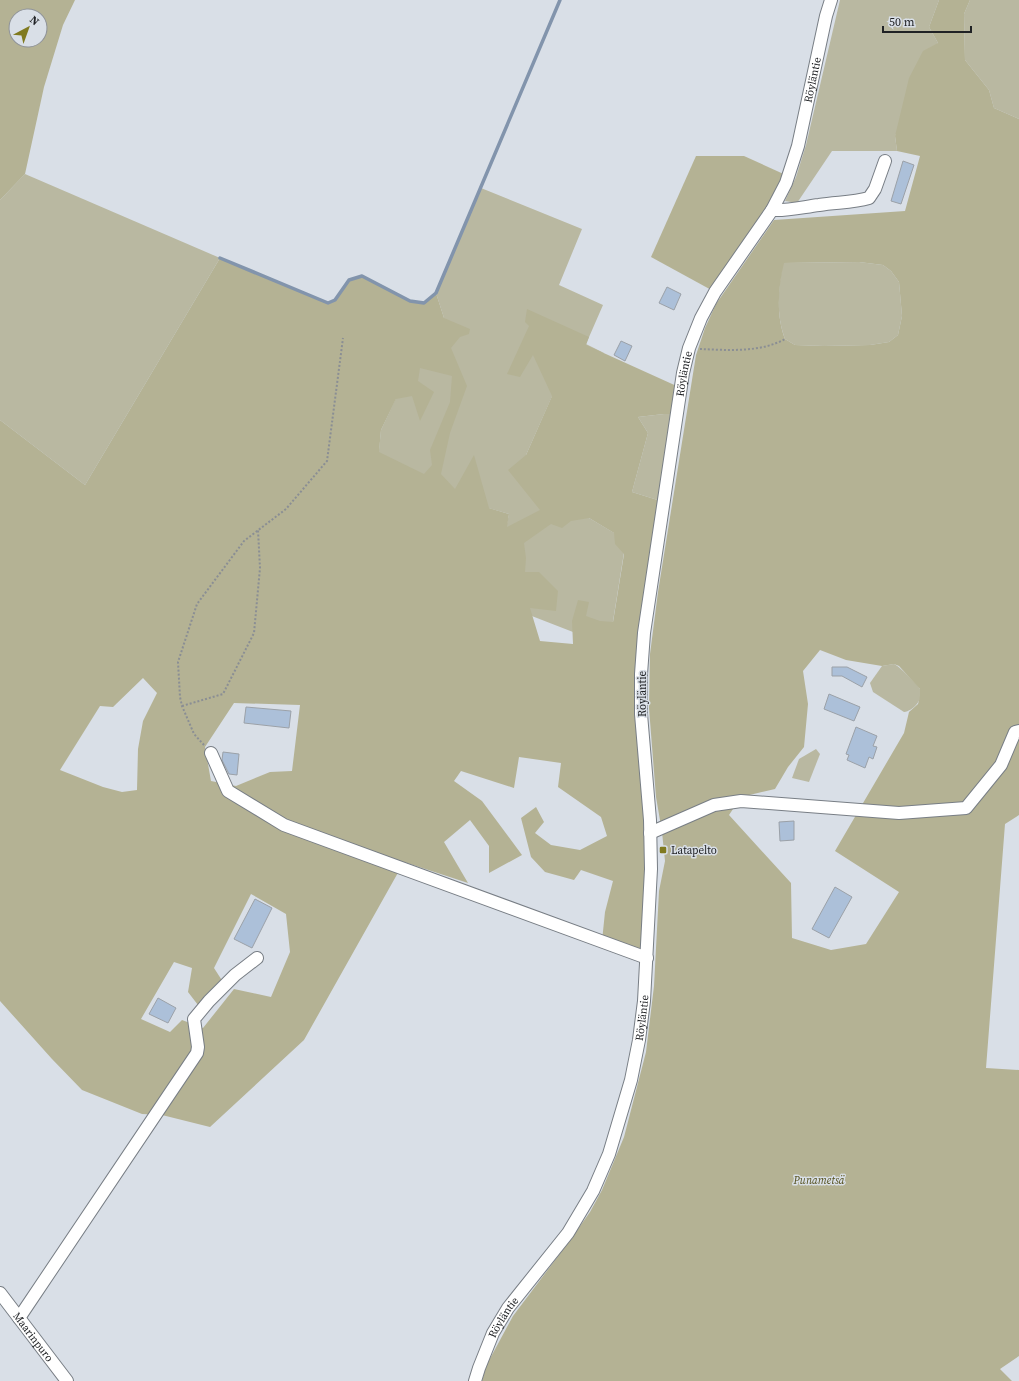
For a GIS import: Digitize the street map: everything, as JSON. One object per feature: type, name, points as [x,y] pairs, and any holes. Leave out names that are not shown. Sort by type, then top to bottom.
[{"type":"street","name":"Röyläntie","points":[[475,1381],[478,1368],[497,1327],[508,1308],[568,1233],[593,1191],[609,1154],[631,1080],[639,1040],[644,1001],[651,869],[650,833],[641,714],[641,674],[644,633],[683,373],[689,348],[701,318],[715,292],[772,210],[786,183],[798,146],[826,16],[831,0]]},
{"type":"street","points":[[772,210],[786,210],[869,198],[885,161]]},
{"type":"street","points":[[650,833],[714,805],[740,801],[900,813],[966,808],[1001,765],[1015,732],[1019,731]]},
{"type":"street","points":[[211,753],[228,791],[284,825],[647,958]]},
{"type":"street","points":[[19,1318],[197,1053],[198,1047],[194,1019],[209,1001],[235,975],[257,958]]},
{"type":"street","name":"Maarinpuro","points":[[0,1293],[66,1381]]},
{"type":"path","points":[[211,753],[194,734],[182,706],[178,662],[197,604],[244,542],[286,508],[327,461],[343,338]]},
{"type":"path","points":[[689,348],[739,350],[777,344],[785,339]]},
{"type":"path","points":[[182,706],[223,694],[254,632],[260,568],[258,530]]},
{"type":"green space","points":[[0,0],[75,0],[63,25],[44,87],[25,174],[0,200]]},
{"type":"green space","points":[[840,0],[939,0],[929,27],[938,43],[895,136],[897,151],[832,151],[797,203],[785,201],[796,177],[806,145]]},
{"type":"green space","name":"Punametsä","points":[[939,0],[970,0],[964,14],[965,60],[989,90],[994,108],[1019,119],[1019,815],[1005,824],[986,1068],[1019,1070],[1019,1356],[1000,1369],[1012,1381],[482,1381],[486,1366],[513,1316],[590,1212],[602,1190],[624,1137],[646,1052],[654,986],[659,891],[665,861],[656,797],[649,708],[650,654],[658,592],[696,355],[705,328],[716,304],[774,220],[905,211],[920,156],[897,151],[895,136],[909,78],[923,51],[938,43],[929,27]],"holes":[[[859,262],[883,265],[891,271],[899,282],[902,316],[898,335],[889,342],[870,345],[795,345],[785,339],[779,311],[780,282],[784,263]],[[820,650],[846,660],[882,666],[894,664],[899,666],[920,689],[918,704],[909,712],[904,733],[835,851],[899,892],[866,944],[831,950],[792,938],[791,883],[729,815],[741,797],[775,789],[788,767],[804,747],[808,704],[803,671]]]},
{"type":"green space","points":[[970,0],[1019,0],[1019,119],[994,108],[989,90],[965,60],[964,14]]},
{"type":"green space","points":[[696,156],[744,156],[788,176],[715,292],[651,257]]},
{"type":"green space","points":[[25,174],[220,258],[85,485],[0,420],[0,200]]},
{"type":"green space","points":[[481,188],[582,229],[559,285],[603,305],[586,344],[604,353],[573,349],[526,455],[589,518],[626,540],[609,646],[491,600],[509,514],[437,493],[377,470],[381,430],[414,360],[444,318],[436,293]]},
{"type":"green space","points":[[220,258],[327,303],[335,300],[349,280],[362,276],[410,301],[424,303],[436,293],[444,318],[470,329],[469,334],[460,337],[451,348],[467,386],[450,433],[441,474],[455,489],[474,455],[489,508],[509,514],[507,527],[540,510],[508,470],[526,455],[552,396],[533,355],[520,377],[507,374],[529,326],[525,322],[527,309],[589,337],[586,345],[681,388],[677,414],[638,417],[648,433],[632,492],[664,502],[644,633],[650,820],[647,955],[602,941],[605,912],[613,881],[581,870],[574,880],[545,872],[531,857],[521,818],[536,807],[544,822],[535,833],[551,845],[580,850],[607,836],[601,817],[558,787],[561,763],[519,757],[514,788],[461,771],[454,781],[482,801],[522,855],[489,873],[489,846],[470,820],[444,842],[468,883],[404,862],[304,1040],[210,1127],[162,1115],[142,1114],[82,1090],[0,1001],[0,420],[85,485]],"holes":[[[420,368],[452,376],[450,402],[430,450],[432,465],[424,474],[379,452],[381,430],[396,399],[412,396],[420,421],[434,392],[418,381]],[[589,518],[614,533],[615,544],[624,554],[613,622],[600,621],[586,616],[589,602],[578,600],[572,621],[573,644],[540,641],[530,608],[556,611],[558,591],[539,572],[525,572],[526,558],[524,543],[551,524],[562,528],[571,521]],[[143,678],[157,693],[143,721],[138,749],[137,790],[122,792],[103,787],[60,770],[100,706],[113,707]],[[234,703],[300,705],[292,771],[270,772],[236,786],[211,781],[205,747]],[[251,894],[286,914],[290,952],[271,997],[234,989],[203,1028],[182,1020],[170,1032],[141,1019],[174,962],[192,968],[188,992],[198,1005],[223,982],[214,968]]]},
{"type":"green space","points":[[859,262],[883,265],[891,271],[899,282],[902,316],[898,335],[889,342],[870,345],[795,345],[785,339],[779,311],[780,282],[783,263]]},
{"type":"green space","points":[[677,414],[664,502],[632,492],[648,433],[638,417]]},
{"type":"green space","points":[[894,664],[904,671],[920,689],[921,693],[917,704],[904,712],[873,692],[870,683],[882,666]]},
{"type":"green space","points":[[816,749],[820,754],[809,782],[792,778],[799,759]]},
{"type":"building","points":[[903,161],[914,165],[901,204],[891,201]]},
{"type":"building","points":[[667,287],[681,294],[674,310],[659,303]]},
{"type":"building","points":[[621,341],[632,346],[625,361],[614,355]]},
{"type":"building","points":[[832,667],[847,667],[867,677],[862,687],[842,676],[832,676]]},
{"type":"building","points":[[829,694],[860,707],[854,721],[824,709]]},
{"type":"building","points":[[246,707],[291,711],[289,728],[244,723]]},
{"type":"building","points":[[856,727],[877,736],[873,746],[877,747],[873,759],[869,757],[865,768],[847,760],[849,755],[846,754]]},
{"type":"building","points":[[223,752],[239,754],[237,775],[229,774],[222,760]]},
{"type":"building","points":[[794,821],[794,840],[780,841],[779,822]]},
{"type":"building","points":[[835,887],[852,897],[829,938],[812,929]]},
{"type":"building","points":[[255,899],[272,908],[252,948],[234,939]]},
{"type":"building","points":[[158,998],[176,1008],[168,1023],[149,1014]]},
{"type":"waterway","points":[[220,258],[328,303],[335,300],[349,280],[362,276],[410,301],[424,303],[436,293],[560,0]]},
{"type":"place","name":"Latapelto","points":[[663,850]]}]
